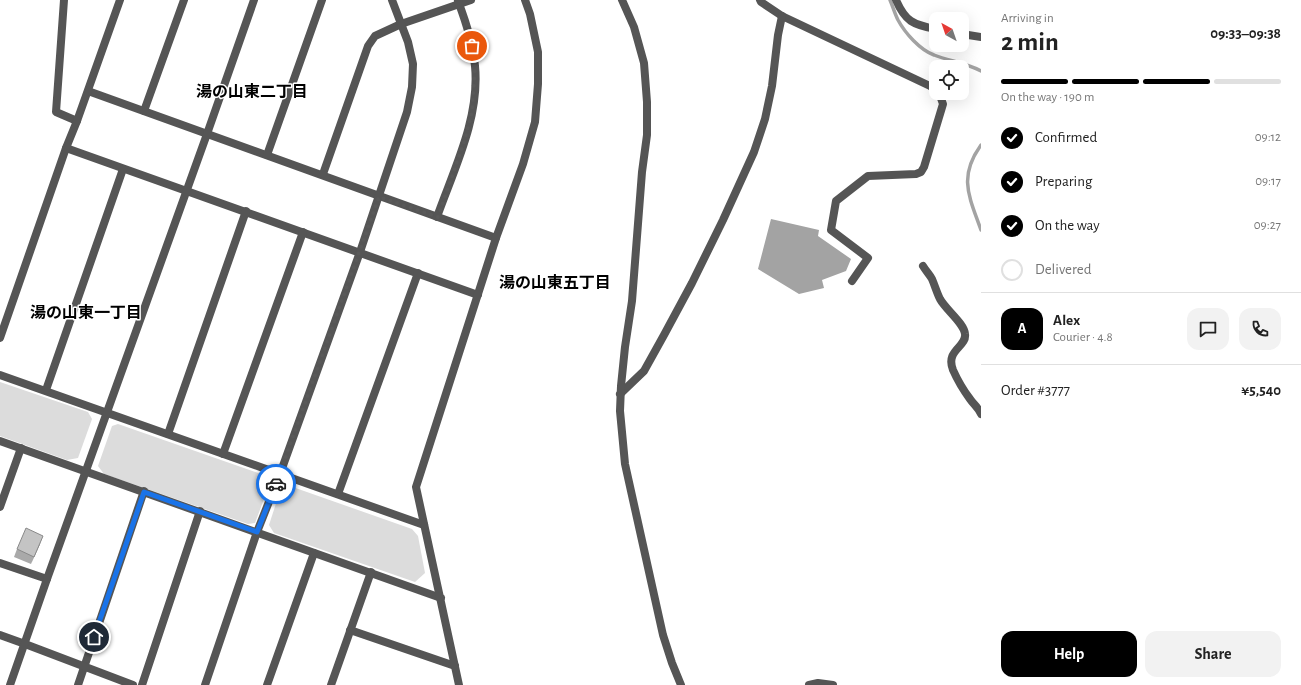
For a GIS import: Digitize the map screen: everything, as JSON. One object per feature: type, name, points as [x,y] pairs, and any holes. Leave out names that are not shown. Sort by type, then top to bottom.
[{"type":"street","points":[[64,0],[56,112],[77,121]]},
{"type":"street","points":[[0,338],[66,148],[120,0]]},
{"type":"street","points":[[144,111],[184,0]]},
{"type":"street","points":[[10,685],[46,579],[254,0]]},
{"type":"street","points":[[266,155],[322,0]]},
{"type":"street","points":[[205,685],[257,532],[280,474],[360,252],[407,112],[412,87],[412,64],[408,42],[392,0]]},
{"type":"street","points":[[323,174],[368,46],[375,36],[401,24],[459,2],[471,0]]},
{"type":"street","points":[[459,685],[416,487],[496,238],[523,164],[535,122],[538,84],[538,52],[530,14],[525,0]]},
{"type":"street","points":[[622,0],[634,27],[644,63],[647,135],[642,172],[633,294],[620,394],[620,411],[625,464],[663,636],[681,685]]},
{"type":"street","points":[[760,0],[782,16],[929,87]]},
{"type":"street","points":[[896,0],[902,14],[911,21],[929,28]]},
{"type":"street","points":[[438,217],[465,139],[472,112],[475,67],[472,46],[459,2]]},
{"type":"street","points":[[620,394],[644,371],[692,283],[754,152],[765,119],[772,86],[782,16]]},
{"type":"street","points":[[969,35],[981,37]]},
{"type":"street","points":[[88,91],[323,174],[379,197],[496,238]]},
{"type":"street","points":[[852,281],[868,258],[831,230],[836,201],[868,176],[916,174],[921,172],[924,167],[943,104],[942,100]]},
{"type":"street","points":[[66,148],[478,295]]},
{"type":"street","points":[[46,390],[123,169]]},
{"type":"street","points":[[168,434],[246,211]]},
{"type":"street","points":[[222,454],[303,232]]},
{"type":"street","points":[[923,266],[931,277],[940,300],[965,334],[965,340],[954,353],[951,361],[953,370],[964,390],[970,400],[979,408],[981,414]]},
{"type":"street","points":[[338,494],[418,273]]},
{"type":"street","points":[[0,375],[46,390],[424,525]]},
{"type":"street","points":[[0,441],[441,598]]},
{"type":"street","points":[[0,506],[21,448]]},
{"type":"street","points":[[78,685],[144,492]]},
{"type":"street","points":[[142,685],[200,511]]},
{"type":"street","points":[[267,685],[314,553]]},
{"type":"street","points":[[0,562],[46,579]]},
{"type":"street","points":[[331,685],[371,572]]},
{"type":"street","points":[[350,630],[455,666]]},
{"type":"street","points":[[0,635],[133,685]]},
{"type":"street","points":[[809,685],[818,683],[833,685]]},
{"type":"shaded area","points":[[771,219],[819,230],[818,236],[851,259],[846,271],[822,280],[824,288],[799,294],[758,269]]},
{"type":"shaded area","points":[[0,382],[88,412],[92,419],[78,458],[67,460],[0,436]]},
{"type":"shaded area","points":[[118,424],[261,474],[270,483],[255,523],[248,524],[104,474],[98,466],[112,426]]},
{"type":"shaded area","points":[[287,485],[412,529],[418,536],[425,573],[415,582],[274,533],[269,525],[281,488]]},
{"type":"building","points":[[26,528],[43,536],[34,557],[17,549]]},
{"type":"waterway","points":[[890,0],[901,25],[913,40],[923,49],[934,55],[981,71]]},
{"type":"waterway","points":[[981,145],[974,156],[968,177],[970,197],[981,230]]},
{"type":"way so far","points":[[276,484],[379,197],[438,217],[465,139],[472,112],[475,90],[475,67],[472,46]]},
{"type":"district","name":"湯の山東二丁目","points":[[252,91]]},
{"type":"district","name":"湯の山東五丁目","points":[[555,282]]},
{"type":"district","name":"湯の山東一丁目","points":[[86,312]]},
{"type":"route","points":[[94,637],[144,492],[257,532],[276,484]]}]
